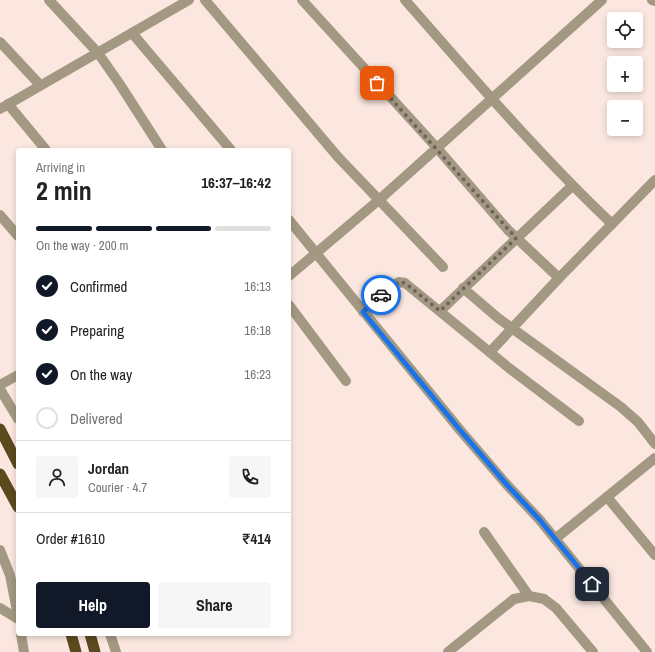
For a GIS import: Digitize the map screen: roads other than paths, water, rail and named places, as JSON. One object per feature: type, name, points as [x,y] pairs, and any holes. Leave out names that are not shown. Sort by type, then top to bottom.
[{"type":"highway","points":[[0,429],[16,460]]},
{"type":"highway","points":[[0,474],[16,503]]},
{"type":"highway","points":[[72,636],[76,652]]},
{"type":"highway","points":[[91,636],[95,652]]},
{"type":"street","points":[[49,0],[98,53],[161,148]]},
{"type":"street","points":[[44,148],[4,106],[189,0]]},
{"type":"street","points":[[205,0],[338,157],[380,199],[443,267]]},
{"type":"street","points":[[302,0],[437,148],[516,238],[559,278]]},
{"type":"street","points":[[405,0],[492,100],[572,186],[612,224]]},
{"type":"street","points":[[291,274],[380,199],[602,0]]},
{"type":"street","points":[[132,33],[229,148]]},
{"type":"street","points":[[0,42],[40,86]]},
{"type":"street","points":[[490,352],[559,278],[655,180]]},
{"type":"street","points":[[440,311],[572,186]]},
{"type":"street","points":[[0,215],[16,234]]},
{"type":"street","points":[[291,222],[460,430],[555,539],[647,652]]},
{"type":"street","points":[[363,312],[392,286],[399,282],[405,283],[490,352],[579,421]]},
{"type":"street","points":[[463,288],[498,318],[622,407],[638,422],[655,444]]},
{"type":"street","points":[[291,308],[346,381]]},
{"type":"street","points":[[0,385],[16,376]]},
{"type":"street","points":[[0,389],[16,416]]},
{"type":"street","points":[[555,539],[655,458]]},
{"type":"street","points":[[608,497],[655,555]]},
{"type":"street","points":[[484,532],[529,596]]},
{"type":"street","points":[[0,550],[10,575],[16,607]]},
{"type":"street","points":[[448,652],[514,599],[529,596],[544,599],[556,608],[593,652]]},
{"type":"street","points":[[0,608],[16,617]]},
{"type":"street","points":[[21,636],[24,652]]},
{"type":"street","points":[[111,636],[116,652]]}]
